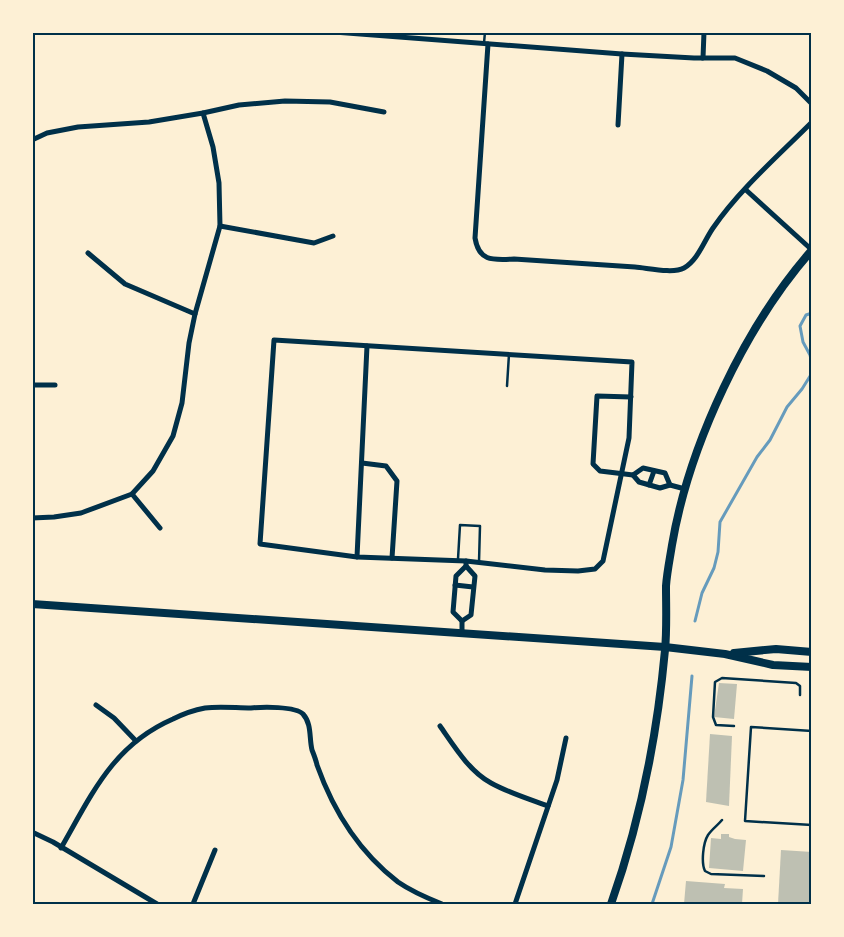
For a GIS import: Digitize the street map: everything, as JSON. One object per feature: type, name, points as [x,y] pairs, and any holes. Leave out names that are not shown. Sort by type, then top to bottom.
[{"type":"main road","points":[[611,904],[629,852],[641,808],[651,753],[665,648],[666,583],[672,544],[685,489],[714,411],[740,355],[766,310],[791,274],[812,250]]},
{"type":"main road","points":[[32,604],[665,648],[725,654],[773,665],[812,667]]},
{"type":"main road","points":[[725,654],[776,649],[812,652]]},
{"type":"street","points":[[334,32],[407,35],[428,39],[622,54],[735,58],[767,71],[796,88],[812,104]]},
{"type":"street","points":[[703,58],[704,32]]},
{"type":"street","points":[[486,44],[475,238],[477,249],[484,257],[496,260],[514,259],[669,270],[683,269],[693,261],[713,228],[746,190],[776,156],[812,122]]},
{"type":"street","points":[[618,125],[622,54]]},
{"type":"street","points":[[32,140],[47,133],[78,127],[149,122],[203,113],[240,104],[285,101],[330,102],[384,112]]},
{"type":"street","points":[[32,518],[81,513],[132,494],[153,471],[173,436],[182,403],[189,343],[195,314],[220,226],[219,183],[213,147],[203,113]]},
{"type":"street","points":[[746,190],[812,250]]},
{"type":"street","points":[[220,226],[314,243],[333,236]]},
{"type":"street","points":[[88,253],[125,284],[195,314]]},
{"type":"street","points":[[274,340],[368,346],[632,362],[629,438],[603,561],[595,569],[578,571],[545,570],[479,562],[466,563],[458,561],[357,557],[260,544],[274,340]]},
{"type":"street","points":[[357,557],[368,346]]},
{"type":"street","points":[[32,385],[56,385]]},
{"type":"street","points":[[631,397],[597,396],[593,464],[600,471],[622,474],[633,475],[643,468],[665,473],[670,484]]},
{"type":"street","points":[[362,463],[386,466],[397,481],[392,558]]},
{"type":"street","points":[[649,485],[654,471]]},
{"type":"street","points":[[633,475],[639,482],[660,488],[670,484],[685,489]]},
{"type":"street","points":[[132,494],[160,528]]},
{"type":"street","points":[[462,634],[462,621],[453,612],[456,576],[466,563]]},
{"type":"street","points":[[462,621],[471,615],[475,576],[466,563]]},
{"type":"street","points":[[455,585],[473,587]]},
{"type":"street","points":[[96,705],[114,718],[136,741]]},
{"type":"street","points":[[61,848],[107,771],[121,753],[159,725],[183,714],[204,708],[293,710],[302,714],[309,726],[312,750],[326,792],[346,827],[375,861],[398,882],[442,904]]},
{"type":"street","points":[[440,726],[472,768],[489,783],[548,806]]},
{"type":"street","points":[[515,904],[557,780],[566,738]]},
{"type":"street","points":[[32,832],[157,904]]},
{"type":"street","points":[[192,904],[215,850]]},
{"type":"lane","points":[[427,32],[428,39]]},
{"type":"lane","points":[[485,32],[486,44]]},
{"type":"lane","points":[[507,386],[509,354]]},
{"type":"lane","points":[[458,561],[460,525],[480,526],[479,562]]},
{"type":"lane","points":[[734,726],[716,725],[713,717],[715,682],[722,678],[796,683],[800,686],[800,695]]},
{"type":"lane","points":[[812,731],[751,727],[745,821],[812,825]]},
{"type":"lane","points":[[722,820],[708,835],[706,840],[703,866],[705,871],[711,874],[764,876]]},
{"type":"building","points":[[719,683],[737,684],[734,719],[714,717]]},
{"type":"building","points":[[710,734],[732,736],[729,806],[706,802]]},
{"type":"building","points":[[721,834],[729,834],[729,837],[746,840],[743,871],[709,868],[711,838],[721,839]]},
{"type":"building","points":[[781,850],[812,852],[812,904],[778,904]]},
{"type":"building","points":[[686,881],[725,884],[724,888],[743,889],[742,904],[684,904]]},
{"type":"waterway","points":[[812,313],[806,315],[800,326],[803,342],[810,355],[812,364]]},
{"type":"waterway","points":[[695,621],[702,593],[714,568],[718,552],[720,522],[757,457],[770,440],[787,407],[812,373]]},
{"type":"waterway","points":[[652,904],[671,847],[683,780],[692,676]]}]
